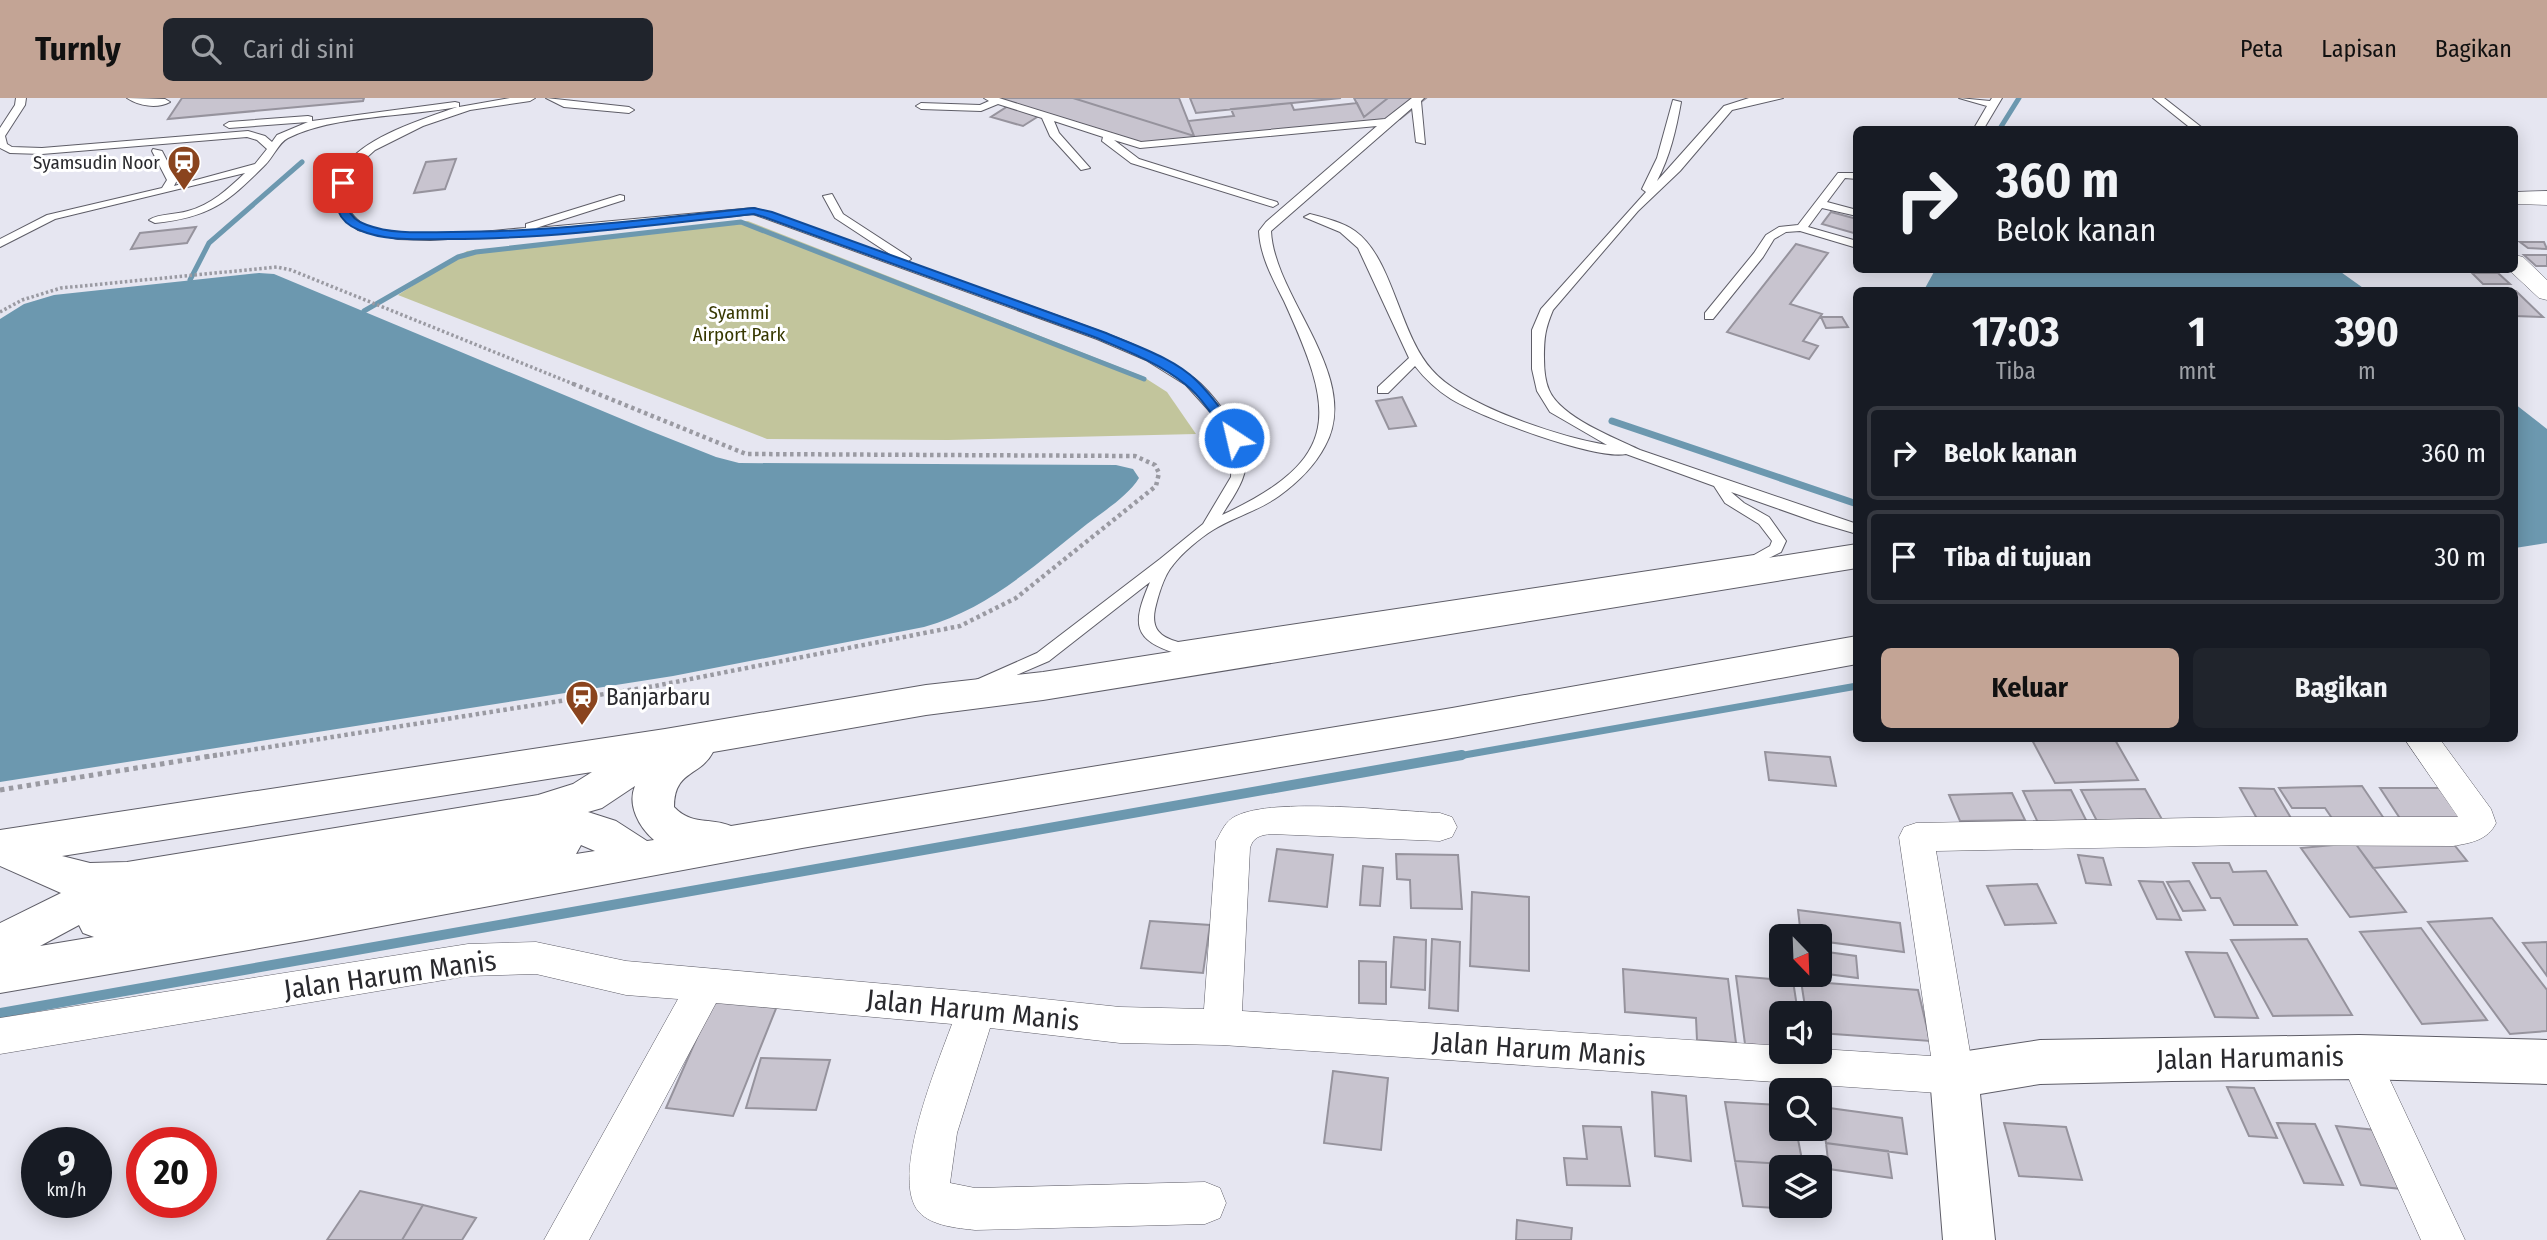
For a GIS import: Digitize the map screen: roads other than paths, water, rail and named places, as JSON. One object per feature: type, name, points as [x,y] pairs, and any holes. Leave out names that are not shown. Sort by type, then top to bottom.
[{"type":"street","points":[[2518,198],[2547,198]]},
{"type":"street","points":[[2518,265],[2547,293]]},
{"type":"street","points":[[3,848],[85,824],[152,810],[584,743],[629,741],[666,745],[926,700],[1057,684],[1853,557]]},
{"type":"street","points":[[0,973],[802,831],[1452,723],[1853,651]]},
{"type":"street","points":[[748,732],[690,751],[666,769],[654,791],[653,814],[664,827],[682,836],[708,838],[802,831]]},
{"type":"street","points":[[1969,1240],[1954,1076],[1916,837],[2260,831],[2453,832],[2476,826],[2479,819],[2423,742]]},
{"type":"street","points":[[3,848],[73,881],[92,883],[127,880],[538,812],[587,796],[666,745]]},
{"type":"street","points":[[1222,1027],[1232,848],[1234,836],[1244,826],[1271,820],[1440,827]]},
{"type":"street","points":[[0,945],[68,909],[95,903],[566,825],[595,831],[623,845],[641,861]]},
{"type":"street","points":[[0,955],[65,927],[108,918],[560,842],[591,847],[641,861]]},
{"type":"street","points":[[0,964],[64,944],[525,866],[580,859],[641,861]]},
{"type":"street","name":"Jalan Harum Manis","points":[[0,1035],[468,960],[536,958],[626,978],[977,1009],[1120,1025],[1222,1027],[1954,1076]]},
{"type":"street","points":[[566,1240],[706,985]]},
{"type":"street","points":[[977,1009],[931,1152],[928,1184],[931,1194],[946,1205],[975,1209],[1205,1203]]},
{"type":"street","points":[[2359,1057],[2443,1240]]},
{"type":"street","name":"Jalan Harumanis","points":[[1954,1076],[2040,1062],[2359,1057],[2547,1062]]},
{"type":"lane","points":[[132,98],[146,103],[165,102]]},
{"type":"lane","points":[[76,148],[259,122],[346,118],[530,98]]},
{"type":"lane","points":[[551,98],[564,104],[629,110]]},
{"type":"lane","points":[[1778,98],[1749,101],[1728,108],[1676,169],[1634,209],[1547,309],[1538,330],[1536,351],[1543,391],[1555,409],[1589,431],[1635,453],[1853,528]]},
{"type":"lane","points":[[1964,98],[1996,102],[1981,126]]},
{"type":"lane","points":[[2158,98],[2195,126]]},
{"type":"lane","points":[[921,106],[981,108],[993,99],[1140,145],[1388,122]]},
{"type":"lane","points":[[926,700],[998,679],[1043,657],[1208,527],[1247,510],[1279,489],[1312,459],[1323,440],[1329,419],[1326,393],[1276,269],[1265,231],[1269,224],[1418,99]]},
{"type":"lane","points":[[1418,99],[1421,142]]},
{"type":"lane","points":[[23,100],[0,136],[2,145],[10,150],[26,152],[248,134],[261,138],[271,147]]},
{"type":"lane","points":[[1634,209],[1657,174],[1676,102]]},
{"type":"lane","points":[[466,104],[372,148],[350,167],[339,203],[347,216],[362,228],[398,236],[576,229],[754,211],[1101,336],[1150,356],[1191,382],[1219,414],[1234,438],[1239,453],[1238,477],[1208,527]]},
{"type":"lane","points":[[388,114],[413,115],[417,117],[419,124]]},
{"type":"lane","points":[[1047,117],[1054,134],[1085,168]]},
{"type":"lane","points":[[155,220],[186,217],[209,209],[259,166],[281,137],[294,130],[346,118]]},
{"type":"lane","points":[[1098,134],[1135,161],[1273,204]]},
{"type":"lane","points":[[157,151],[172,180],[166,190]]},
{"type":"lane","points":[[0,244],[51,217],[259,166]]},
{"type":"lane","points":[[1801,228],[1843,176],[1853,176]]},
{"type":"lane","points":[[828,197],[839,216],[921,271]]},
{"type":"lane","points":[[476,235],[526,227],[620,198]]},
{"type":"lane","points":[[1820,204],[1853,212]]},
{"type":"lane","points":[[1310,216],[1345,230],[1363,245],[1416,358],[1442,388],[1470,405],[1598,449],[1635,453]]},
{"type":"lane","points":[[1709,316],[1759,255],[1770,237],[1783,229],[1801,228],[1853,244]]},
{"type":"lane","points":[[1383,390],[1416,358]]},
{"type":"lane","points":[[1165,563],[1145,612],[1145,626],[1151,638],[1166,646],[1178,648],[1744,561],[1768,555],[1776,549],[1779,541],[1763,517],[1731,501],[1718,483]]},
{"type":"water","points":[[259,273],[274,274],[648,430],[716,457],[739,463],[1116,465],[1133,469],[1139,478],[1115,503],[1010,584],[969,609],[924,627],[673,676],[0,782],[0,319],[24,304],[54,295]]},
{"type":"water","points":[[1933,273],[2342,273],[2362,287],[1926,287]]},
{"type":"water","points":[[2518,406],[2547,429],[2547,543],[2518,548]]},
{"type":"waterway","points":[[2002,126],[2019,98]]},
{"type":"waterway","points":[[190,280],[209,243],[302,162]]},
{"type":"waterway","points":[[364,311],[458,257],[476,252],[741,222],[1144,379]]},
{"type":"waterway","points":[[1612,421],[1853,503]]},
{"type":"waterway","points":[[1453,757],[1853,687]]},
{"type":"waterway","points":[[0,1013],[1462,755]]},
{"type":"place","name":"Syamsudin Noor","points":[[184,192]]},
{"type":"place","name":"Banjarbaru","points":[[582,727]]},
{"type":"park label","name":"Syammi Airport Park","points":[[739,323]]}]
